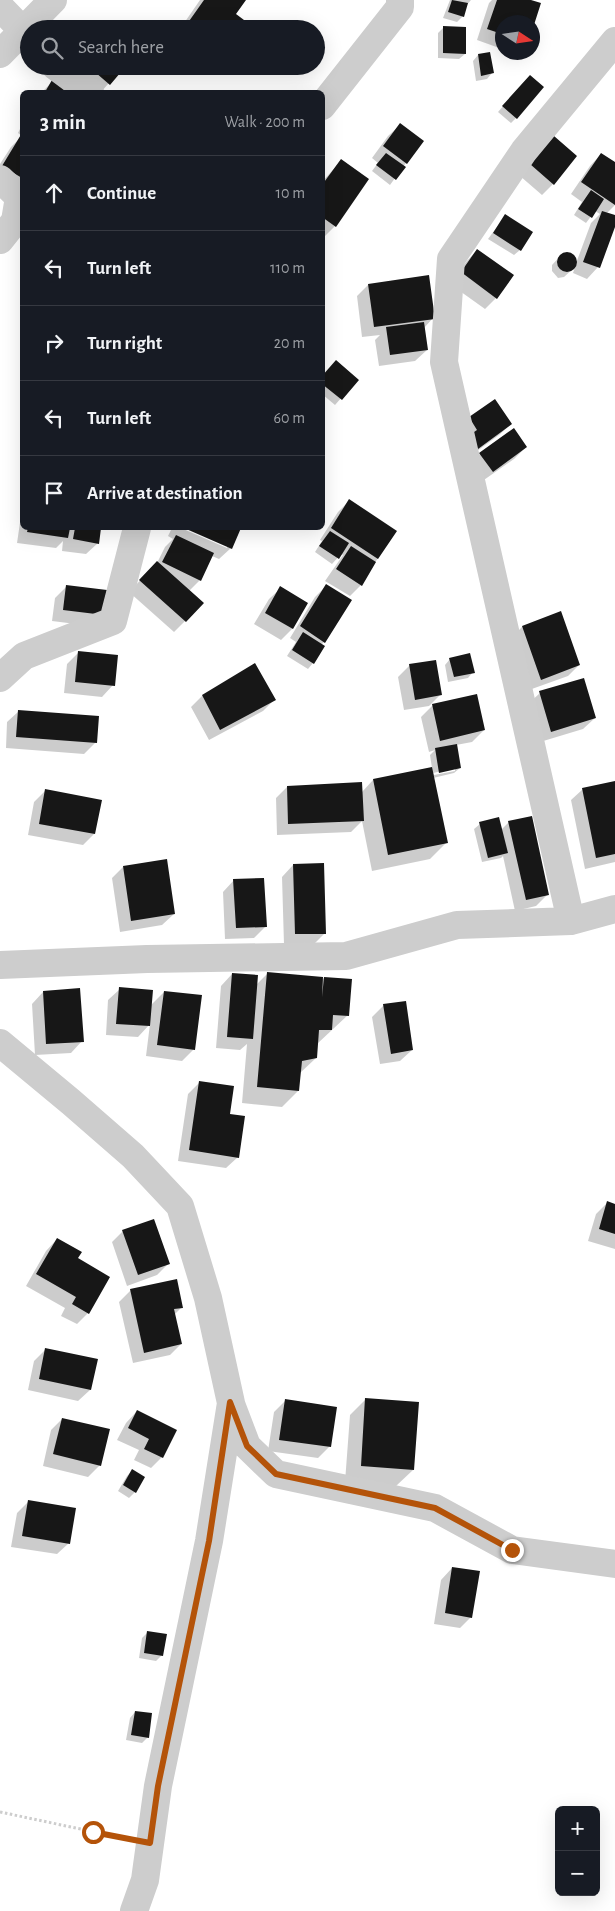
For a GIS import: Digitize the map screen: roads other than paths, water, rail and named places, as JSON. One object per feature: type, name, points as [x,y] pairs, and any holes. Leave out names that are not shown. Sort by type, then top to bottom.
[{"type":"street","points":[[37,20],[53,0]]},
{"type":"street","points":[[325,102],[400,7],[400,0]]},
{"type":"street","points":[[0,7],[20,28]]},
{"type":"street","points":[[0,54],[20,39]]},
{"type":"street","points":[[571,921],[444,362],[452,259],[524,151],[615,41]]},
{"type":"street","points":[[68,75],[87,90]]},
{"type":"street","points":[[0,179],[19,197],[15,221],[0,240]]},
{"type":"street","points":[[0,678],[24,656],[113,621],[136,530]]},
{"type":"street","points":[[0,965],[147,958],[346,956],[457,925],[571,921],[615,909]]},
{"type":"street","points":[[0,1044],[133,1156],[180,1206],[208,1298],[230,1402],[247,1446],[276,1474],[435,1508],[512,1550],[615,1564]]},
{"type":"street","points":[[134,1911],[145,1880],[158,1786],[209,1541],[230,1402]]}]
